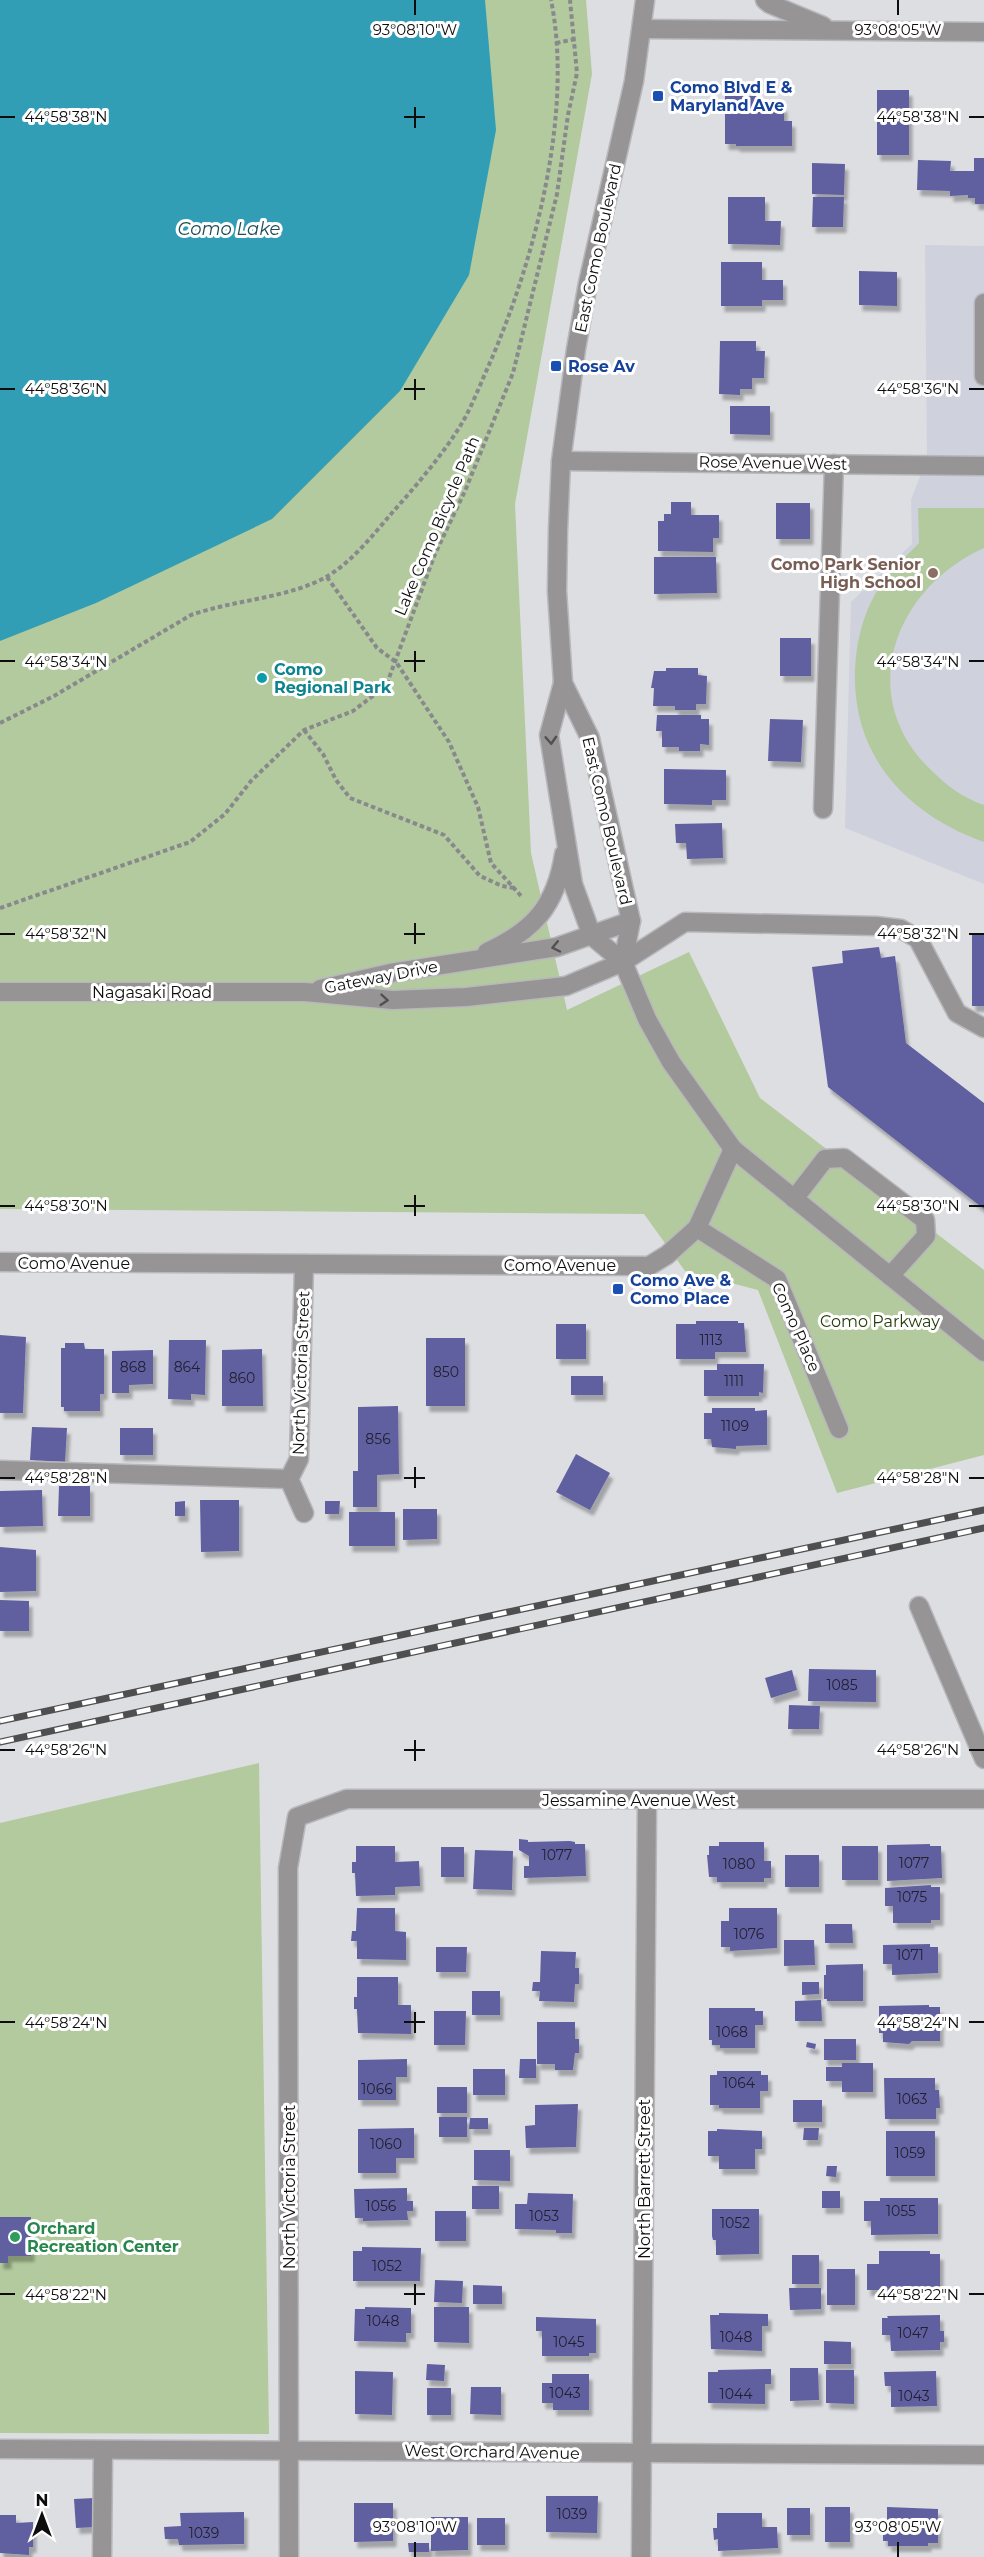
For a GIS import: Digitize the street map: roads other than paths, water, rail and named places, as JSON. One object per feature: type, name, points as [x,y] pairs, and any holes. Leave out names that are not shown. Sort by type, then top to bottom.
[{"type":"street","points":[[645,0],[642,29],[984,32]]},
{"type":"street","points":[[765,0],[833,30]]},
{"type":"street","name":"East Como Boulevard","points":[[622,962],[631,921],[590,738],[563,684],[559,656],[557,591],[561,461],[584,304],[634,81],[642,29]]},
{"type":"street","points":[[984,303],[984,376]]},
{"type":"street","name":"Rose Avenue West","points":[[561,461],[984,466]]},
{"type":"street","points":[[822,809],[834,464]]},
{"type":"street","name":"East Como Boulevard","points":[[563,684],[549,735],[573,884],[592,936],[622,962],[646,1019],[671,1062],[733,1149]]},
{"type":"street","points":[[468,960],[512,940],[541,915],[556,889],[566,838]]},
{"type":"street","name":"Gateway Drive","points":[[305,992],[390,973],[557,947],[631,921]]},
{"type":"street","name":"Gateway Drive","points":[[305,992],[393,1000],[511,993],[566,986],[622,962],[685,922],[876,926],[901,929],[918,939],[957,1013],[984,1028]]},
{"type":"street","name":"Nagasaki Road","points":[[0,992],[305,992]]},
{"type":"street","points":[[733,1149],[984,1352]]},
{"type":"street","name":"Como Avenue","points":[[0,1262],[649,1266],[667,1255],[697,1228],[733,1149]]},
{"type":"street","points":[[794,1199],[825,1159],[844,1158],[925,1220],[926,1236],[890,1276]]},
{"type":"street","name":"Como Place","points":[[697,1228],[777,1279],[838,1429]]},
{"type":"street","name":"North Victoria Street","points":[[304,1264],[299,1459],[289,1479],[304,1513]]},
{"type":"street","points":[[0,1470],[289,1479]]},
{"type":"street","points":[[919,1606],[984,1759]]},
{"type":"street","name":"Jessamine Avenue West","points":[[297,1817],[347,1799],[984,1798]]},
{"type":"street","name":"North Barrett Street","points":[[642,2557],[647,1800]]},
{"type":"street","name":"North Victoria Street","points":[[290,2557],[288,1868],[297,1817]]},
{"type":"street","name":"West Orchard Avenue","points":[[0,2449],[984,2455]]},
{"type":"street","points":[[102,2557],[103,2451]]},
{"type":"water","name":"Como Lake","points":[[0,0],[485,0],[496,130],[469,275],[400,391],[272,519],[96,603],[0,641]]},
{"type":"railway","points":[[0,1721],[984,1510]]},
{"type":"railway","points":[[0,1742],[984,1528]]},
{"type":"place","name":"Como Blvd E & Maryland Ave","points":[[658,96]]},
{"type":"place","name":"Rose Av","points":[[556,366]]},
{"type":"place","name":"Como Park Senior High School","points":[[933,573]]},
{"type":"place","name":"Como Regional Park","points":[[262,678]]},
{"type":"place","name":"Como Ave & Como Place","points":[[618,1289]]},
{"type":"place","name":"Orchard Recreation Center","points":[[15,2237]]},
{"type":"park label","name":"Como Parkway","points":[[880,1321]]}]
